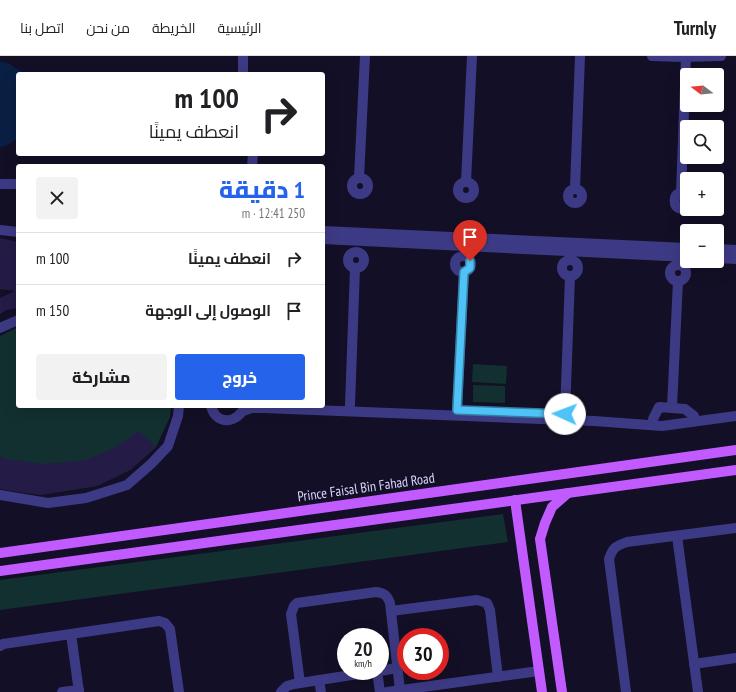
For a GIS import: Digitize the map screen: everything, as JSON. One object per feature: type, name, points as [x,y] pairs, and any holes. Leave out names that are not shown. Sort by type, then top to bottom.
[{"type":"main road","name":"Prince Faisal Bin Fahad Road","points":[[0,553],[736,450]]},
{"type":"main road","points":[[0,571],[736,470]]},
{"type":"main road","points":[[562,692],[540,539],[552,507],[568,493]]},
{"type":"main road","points":[[515,500],[542,692]]},
{"type":"street","points":[[243,56],[243,72]]},
{"type":"street","points":[[360,178],[365,56]]},
{"type":"street","points":[[466,182],[472,56]]},
{"type":"street","points":[[575,188],[580,56]]},
{"type":"street","points":[[652,56],[721,56]]},
{"type":"street","points":[[684,172],[686,57]]},
{"type":"street","points":[[0,184],[16,184]]},
{"type":"street","points":[[680,196],[675,197],[674,204],[680,208]]},
{"type":"street","points":[[0,230],[16,232]]},
{"type":"street","points":[[325,231],[680,248]]},
{"type":"street","points":[[325,239],[680,257]]},
{"type":"street","points":[[724,249],[736,250]]},
{"type":"street","points":[[724,258],[736,259]]},
{"type":"street","points":[[350,405],[355,268]]},
{"type":"street","points":[[457,410],[464,272]]},
{"type":"street","points":[[565,414],[570,276]]},
{"type":"street","points":[[672,407],[678,281]]},
{"type":"street","points":[[0,328],[16,321]]},
{"type":"street","points":[[325,404],[653,419],[736,411]]},
{"type":"street","points":[[653,419],[659,407],[685,409],[694,416]]},
{"type":"street","points":[[0,494],[48,503],[86,498],[127,485],[151,464],[168,446],[178,416],[179,408]]},
{"type":"street","points":[[212,408],[215,415],[224,420],[235,419],[244,409],[252,408],[594,421],[662,426],[736,416]]},
{"type":"street","points":[[626,692],[609,559],[612,550],[627,542],[736,528]]},
{"type":"street","points":[[678,536],[698,692]]},
{"type":"street","points":[[300,683],[291,614],[297,603],[376,592],[383,593],[387,596],[390,603],[397,660]]},
{"type":"street","points":[[391,611],[477,600],[487,603],[490,610],[498,677]]},
{"type":"street","points":[[0,646],[3,644],[159,621],[165,622],[170,629],[179,692]]},
{"type":"street","points":[[62,692],[79,691],[71,634]]},
{"type":"street","points":[[694,664],[736,658]]},
{"type":"street","points":[[388,692],[459,687],[498,677],[539,671]]},
{"type":"street","points":[[281,692],[287,686],[337,677]]},
{"type":"street","points":[[319,680],[321,692]]},
{"type":"street","points":[[379,680],[380,692]]},
{"type":"street","points":[[399,680],[400,690]]},
{"type":"green space","points":[[16,328],[16,408],[171,408],[170,417],[156,447],[130,470],[97,486],[40,495],[0,489],[0,336]]},
{"type":"green space","points":[[473,364],[507,366],[506,384],[472,382]]},
{"type":"green space","points":[[473,385],[505,386],[505,403],[473,402]]},
{"type":"green space","points":[[503,514],[508,542],[0,610],[0,580]]},
{"type":"water","points":[[0,61],[10,64],[22,72],[16,72],[16,140],[0,147]]},
{"type":"building","points":[[0,238],[16,242],[16,308],[7,310],[0,314],[0,298],[15,291],[0,289]]},
{"type":"building","points":[[139,431],[156,447],[130,470],[97,486],[40,495],[0,489],[0,456],[6,459],[45,464],[85,460],[114,448]]},
{"type":"route","points":[[470,261],[470,268],[464,272],[457,410],[565,414]]}]
